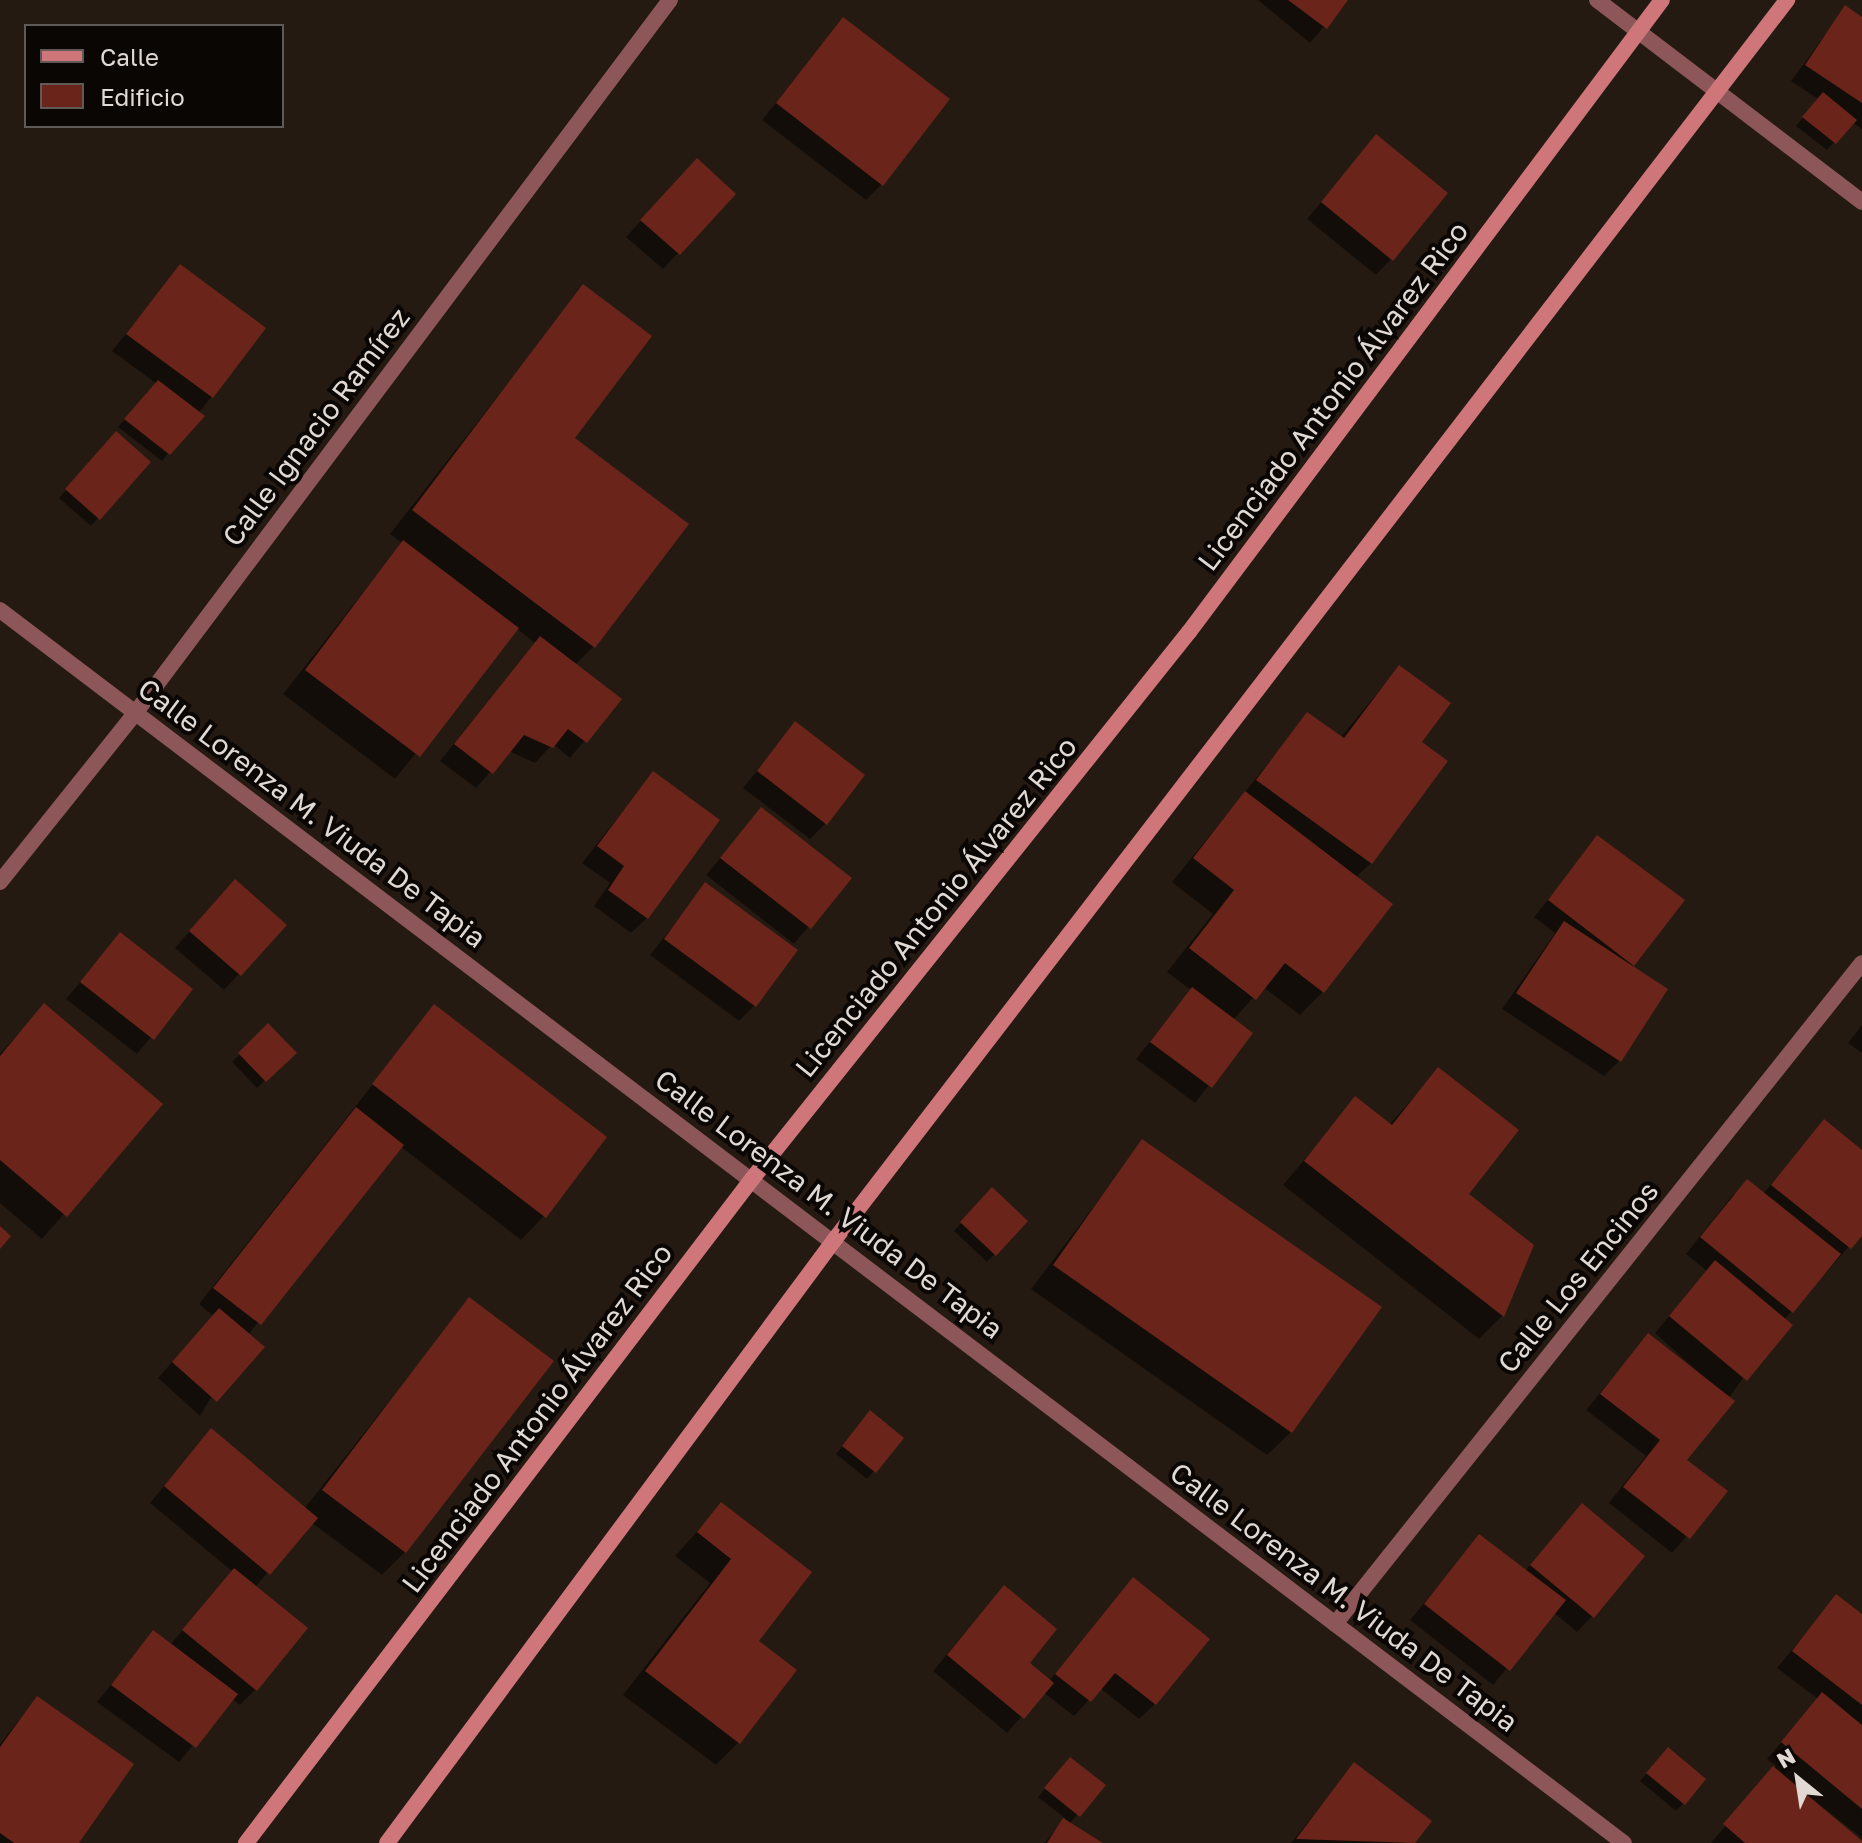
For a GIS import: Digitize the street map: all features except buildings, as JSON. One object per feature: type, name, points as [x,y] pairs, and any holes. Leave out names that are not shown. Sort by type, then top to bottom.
[{"type":"main road","name":"Licenciado Antonio Álvarez Rico","points":[[246,1843],[752,1179],[1189,632],[1662,0]]},
{"type":"main road","points":[[387,1843],[835,1239],[1241,718],[1710,91],[1787,0]]},
{"type":"street","name":"Calle Ignacio Ramírez","points":[[0,882],[136,712],[670,0]]},
{"type":"street","points":[[1597,0],[1710,91],[1862,202]]},
{"type":"street","name":"Calle Lorenza M. Viuda De Tapia","points":[[0,610],[835,1239],[1624,1843]]},
{"type":"street","name":"Calle Los Encinos","points":[[1335,1624],[1862,963]]}]
